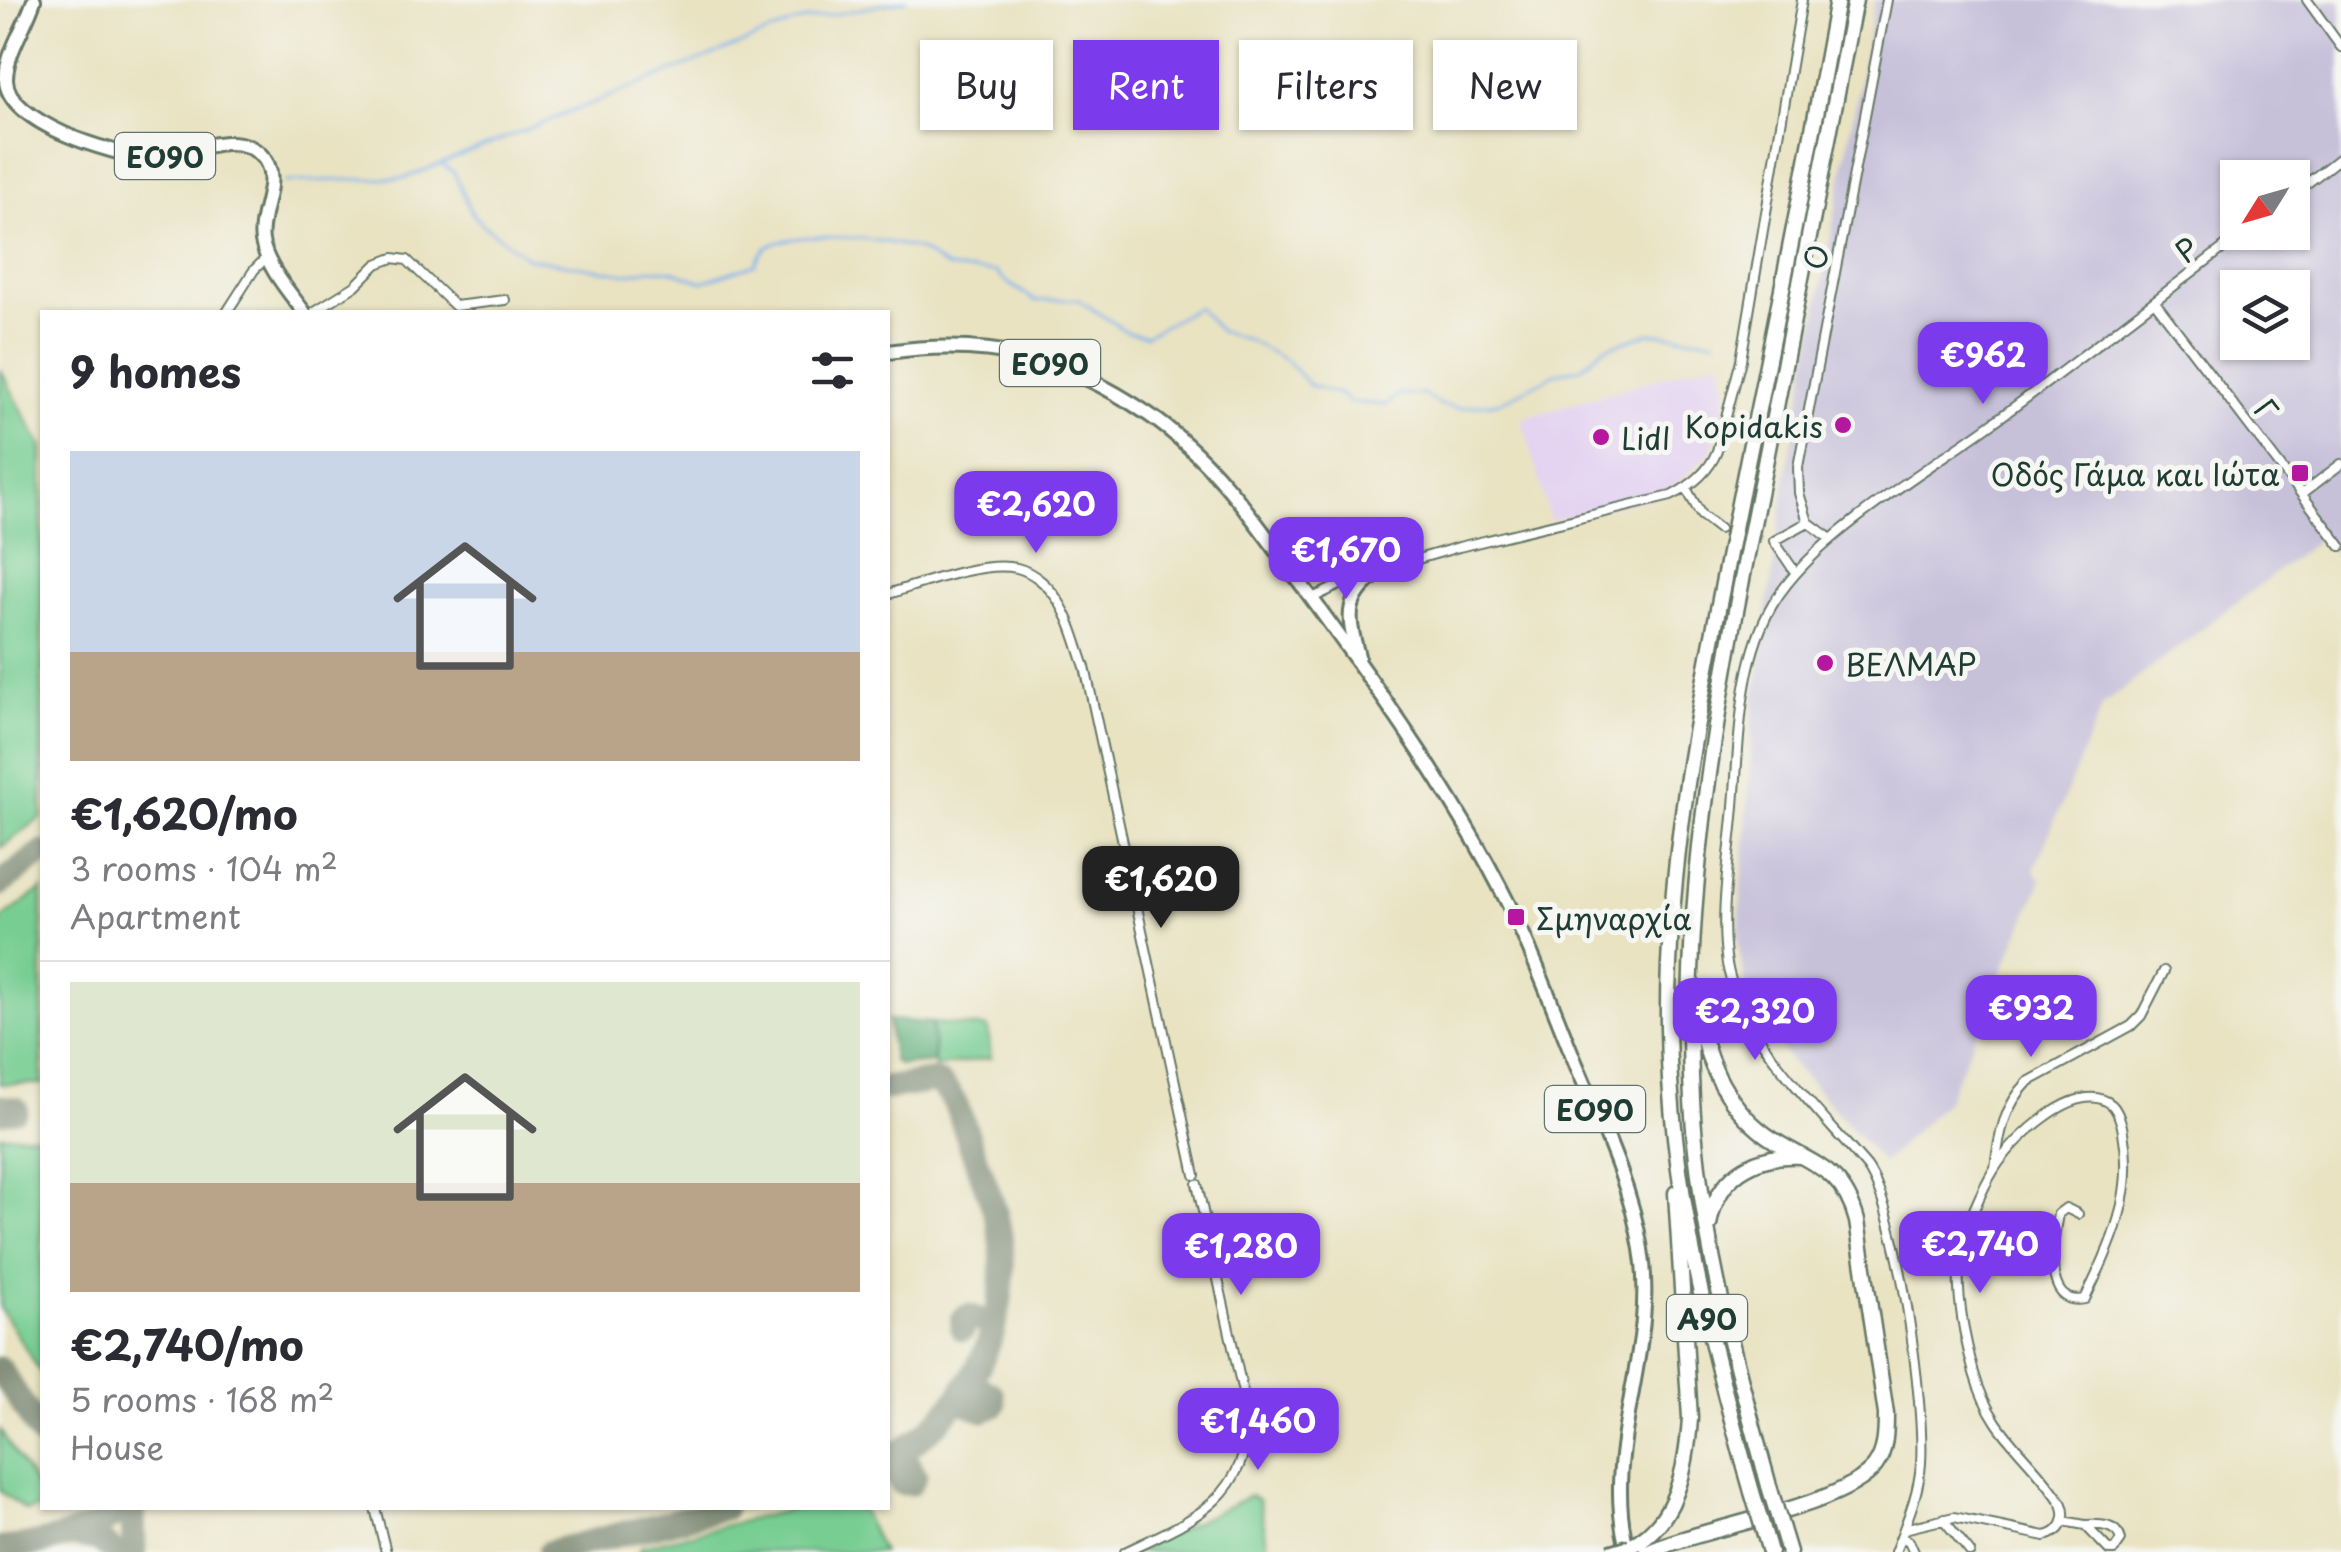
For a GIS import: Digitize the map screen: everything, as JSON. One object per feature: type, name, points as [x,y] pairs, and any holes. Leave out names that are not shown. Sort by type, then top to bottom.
[{"type":"highway","name":"Α90","points":[[1770,1552],[1724,1392],[1701,1294],[1676,1142],[1668,972],[1672,903],[1706,673],[1837,0]]},
{"type":"highway","name":"Α90","points":[[1789,1552],[1724,1316],[1707,1236],[1692,1101],[1692,924],[1704,806],[1751,532],[1855,0]]},
{"type":"highway","points":[[1627,1545],[1648,1546],[1676,1540],[1819,1499],[1857,1483],[1877,1463],[1886,1440],[1884,1395],[1851,1199],[1840,1180],[1766,1134],[1741,1112],[1720,1082],[1705,1047],[1697,986],[1704,806]]},
{"type":"highway","points":[[1648,1546],[1680,1482],[1688,1452],[1690,1418],[1677,1238],[1676,1142]]},
{"type":"highway","points":[[1707,1236],[1715,1202],[1724,1186],[1740,1172],[1757,1160],[1776,1155],[1801,1156]]},
{"type":"main road","name":"ΕΟ90","points":[[34,0],[6,75],[8,92],[17,107],[51,126],[119,153],[164,156],[227,144],[252,148],[264,158],[270,174],[261,230],[268,257],[303,310]]},
{"type":"main road","name":"ΕΟ90","points":[[890,352],[972,346],[1038,359],[1096,382],[1149,415],[1191,448],[1227,487],[1312,598],[1447,798],[1511,910],[1594,1106],[1629,1201],[1642,1250],[1644,1285],[1639,1346],[1618,1473],[1627,1545]]},
{"type":"main road","points":[[1280,555],[1315,571],[1366,574]]},
{"type":"main road","points":[[1362,668],[1350,625],[1351,604],[1362,586],[1382,569]]},
{"type":"main road","points":[[1610,1552],[1627,1545]]},
{"type":"street","points":[[1312,598],[1366,574],[1458,547],[1638,506],[1686,488],[1714,459],[1738,373],[1802,0]]},
{"type":"street","name":"Ο","points":[[1808,522],[1799,494],[1798,466],[1887,0]]},
{"type":"street","points":[[2307,0],[2341,47]]},
{"type":"street","points":[[2310,181],[2341,157]]},
{"type":"street","name":"Ρ","points":[[1894,1552],[1919,1476],[1920,1421],[1894,1240],[1884,1200],[1867,1167],[1757,1036],[1736,995],[1727,964],[1726,910],[1745,696],[1762,626],[1795,572],[1831,539],[2221,250]]},
{"type":"street","points":[[228,310],[254,270],[268,257]]},
{"type":"street","points":[[318,310],[356,286],[376,264],[393,258],[407,260],[454,306],[505,300]]},
{"type":"street","name":"Γ","points":[[2155,302],[2341,546]]},
{"type":"street","points":[[2302,493],[2341,464]]},
{"type":"street","points":[[1686,488],[1701,515],[1719,529]]},
{"type":"street","points":[[1764,539],[1774,541],[1808,522],[1831,539]]},
{"type":"street","points":[[1774,541],[1795,572]]},
{"type":"street","points":[[890,593],[986,568],[1020,568],[1048,588],[1070,622],[1085,667],[1249,1420],[1247,1449],[1232,1483],[1214,1502],[1184,1522],[1125,1552]]},
{"type":"street","points":[[1914,1552],[1902,1533],[1943,1519],[1962,1518],[2045,1536],[2056,1532],[2064,1521],[2058,1499],[1991,1417],[1974,1374],[1961,1309],[1960,1251],[1995,1168],[1999,1134],[2018,1093],[2028,1082],[2131,1026],[2142,1016],[2164,971]]},
{"type":"street","points":[[1995,1168],[2018,1140],[2072,1100],[2098,1100],[2112,1105],[2122,1122],[2130,1166],[2110,1247],[2085,1299],[2075,1301],[2064,1297],[2054,1284],[2055,1230],[2058,1214],[2066,1208],[2078,1214]]},
{"type":"street","points":[[376,1510],[386,1552]]},
{"type":"street","points":[[1943,1519],[1970,1552]]},
{"type":"street","points":[[2064,1521],[2100,1524],[2120,1535],[2121,1540],[2114,1551],[2104,1547],[2085,1525]]},
{"type":"shaded area","points":[[1875,0],[2341,0],[2341,562],[2322,537],[2103,705],[2034,870],[2042,880],[1947,1100],[1883,1163],[1787,1057],[1761,1018],[1745,983],[1738,942],[1755,695],[1787,471]]},
{"type":"shaded area","points":[[1720,359],[1727,394],[1710,454],[1663,495],[1550,520],[1522,419]]},
{"type":"green space","points":[[0,369],[40,443],[40,818],[0,848]]},
{"type":"green space","points":[[40,890],[40,1084],[0,1084],[0,920]]},
{"type":"green space","points":[[890,1020],[932,1023],[934,1062],[899,1065],[893,1061]]},
{"type":"green space","points":[[932,1023],[988,1028],[991,1058],[935,1067]]},
{"type":"green space","points":[[0,1135],[40,1135],[40,1372],[0,1308]]},
{"type":"green space","points":[[0,1430],[40,1493],[40,1508],[26,1511],[0,1491]]},
{"type":"green space","points":[[1250,1496],[1259,1500],[1269,1552],[1133,1552]]},
{"type":"green space","points":[[788,1510],[862,1510],[882,1552],[638,1552],[642,1546]]},
{"type":"waterway","points":[[285,182],[405,178],[796,22],[906,0]]},
{"type":"waterway","points":[[441,164],[454,172],[472,213],[482,224],[528,258],[627,274],[651,269],[673,271],[702,282],[755,264],[766,248],[782,241],[842,237],[902,245],[949,268],[996,272],[1035,301],[1077,299],[1127,332],[1145,336],[1198,307],[1219,331],[1248,340],[1287,361],[1309,385],[1342,395],[1348,402],[1386,405],[1400,394],[1424,395],[1440,405],[1458,408],[1500,402],[1557,373],[1580,368],[1604,348],[1650,333],[1715,340]]},
{"type":"taxiway","points":[[0,884],[40,854]]},
{"type":"taxiway","points":[[890,1088],[934,1081],[953,1100],[996,1217],[1002,1274],[999,1307],[990,1338],[961,1395],[916,1441],[890,1458]]},
{"type":"taxiway","points":[[0,1107],[16,1109],[0,1112]]},
{"type":"taxiway","points":[[963,1329],[963,1320],[968,1316],[987,1322],[993,1332]]},
{"type":"taxiway","points":[[0,1369],[40,1433]]},
{"type":"taxiway","points":[[958,1400],[984,1410],[994,1405],[992,1395],[975,1384],[973,1377]]},
{"type":"taxiway","points":[[890,1464],[901,1483],[911,1483],[915,1476],[904,1457],[905,1450]]},
{"type":"taxiway","points":[[0,1549],[84,1531],[122,1510]]},
{"type":"taxiway","points":[[133,1510],[134,1552]]},
{"type":"taxiway","points":[[550,1552],[716,1510]]},
{"type":"taxiway","points":[[70,1535],[99,1540],[114,1552]]},
{"type":"tunnel","points":[[1719,529],[1763,539]]},
{"type":"place","name":"Kopidakis","points":[[1843,425]]},
{"type":"place","name":"Lidl","points":[[1601,437]]},
{"type":"place","name":"Οδός Γάμα και Ιώτα","points":[[2300,473]]},
{"type":"place","name":"ΒΕΛΜΑΡ","points":[[1825,663]]},
{"type":"place","name":"Σμηναρχία","points":[[1516,917]]}]
